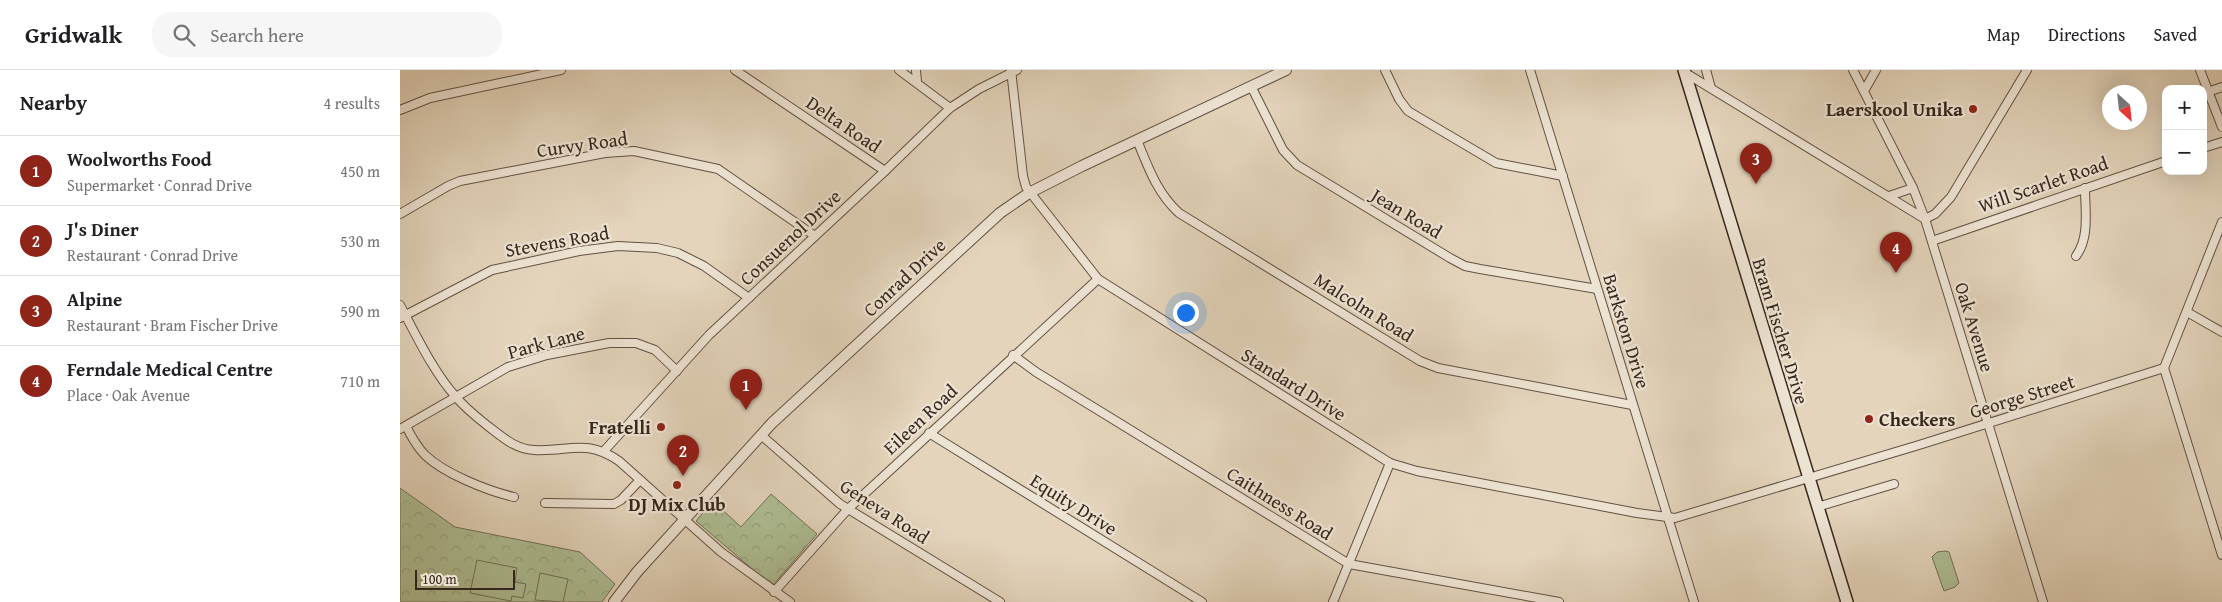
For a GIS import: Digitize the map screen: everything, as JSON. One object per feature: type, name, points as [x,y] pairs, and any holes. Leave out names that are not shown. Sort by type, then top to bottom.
[{"type":"main road","name":"Bram Fischer Drive","points":[[1683,71],[1847,602]]},
{"type":"street","points":[[400,110],[430,98],[561,70]]},
{"type":"street","name":"Delta Road","points":[[735,70],[885,171]]},
{"type":"street","points":[[900,70],[950,108]]},
{"type":"street","points":[[916,70],[917,82]]},
{"type":"street","name":"Conrad Drive","points":[[614,602],[637,572],[761,435],[995,217],[1029,193],[1136,140],[1286,70]]},
{"type":"street","points":[[1385,70],[1398,99],[1408,111],[1488,159],[1504,165],[1563,176]]},
{"type":"street","name":"Barkston Drive","points":[[1530,70],[1693,602]]},
{"type":"street","points":[[1706,70],[1711,88]]},
{"type":"street","name":"Oak Avenue","points":[[1853,70],[1913,188],[1925,219],[2042,602]]},
{"type":"street","points":[[1864,91],[1876,70]]},
{"type":"street","points":[[1683,71],[1925,219],[1935,214],[1951,197],[2027,70]]},
{"type":"street","points":[[2200,70],[2222,127]]},
{"type":"street","name":"Consuenol Drive","points":[[604,451],[709,335],[950,108],[979,89],[1014,71]]},
{"type":"street","name":"Standard Drive","points":[[1014,71],[1023,176],[1029,193],[1098,279],[1390,463],[1417,471],[1667,518],[1684,517],[1717,507]]},
{"type":"street","name":"Jean Road","points":[[1251,86],[1283,150],[1298,165],[1450,258],[1465,266],[1597,290]]},
{"type":"street","points":[[2208,92],[2222,87]]},
{"type":"street","name":"Malcolm Road","points":[[1136,140],[1158,188],[1179,213],[1420,361],[1438,368],[1632,405]]},
{"type":"street","points":[[2207,147],[2222,142]]},
{"type":"street","name":"Curvy Road","points":[[400,214],[460,181],[605,153],[634,151],[718,169],[815,236]]},
{"type":"street","name":"Will Scarlet Road","points":[[1932,241],[2162,162]]},
{"type":"street","points":[[1889,196],[1913,188]]},
{"type":"street","points":[[2076,256],[2085,235],[2085,188]]},
{"type":"street","points":[[2222,222],[2164,368],[2222,554]]},
{"type":"street","name":"Stevens Road","points":[[403,316],[492,270],[579,251],[618,246],[657,248],[678,253],[704,266],[749,298]]},
{"type":"street","name":"Eileen Road","points":[[774,592],[848,509],[1013,355],[1098,279]]},
{"type":"street","points":[[400,306],[403,316],[440,376],[456,397],[486,425],[516,446],[534,450],[582,448],[604,451],[640,480],[739,568],[790,602]]},
{"type":"street","points":[[2187,312],[2222,332]]},
{"type":"street","name":"Park Lane","points":[[403,427],[489,377],[527,360],[609,343],[625,341],[644,345],[660,355],[677,371]]},
{"type":"street","name":"Caithness Road","points":[[1013,355],[1036,372],[1349,564],[1559,602]]},
{"type":"street","name":"George Street","points":[[1717,507],[2164,368]]},
{"type":"street","points":[[403,427],[419,449],[432,460],[489,491],[514,497]]},
{"type":"street","name":"Equity Drive","points":[[928,434],[1202,602]]},
{"type":"street","name":"Geneva Road","points":[[761,435],[822,489],[848,509],[1000,602]]},
{"type":"street","points":[[1333,602],[1390,463]]},
{"type":"street","points":[[546,503],[614,504],[622,500],[640,480]]},
{"type":"street","points":[[1818,507],[1894,484]]},
{"type":"green space","points":[[400,488],[455,527],[580,552],[615,584],[602,602],[400,602]]},
{"type":"green space","points":[[771,494],[817,534],[772,586],[696,521],[713,501],[741,527]]},
{"type":"green space","points":[[1937,552],[1949,552],[1959,583],[1955,587],[1944,591],[1932,557]]},
{"type":"green space","points":[[477,560],[517,568],[515,582],[526,584],[523,598],[512,596],[511,601],[470,593]]},
{"type":"green space","points":[[540,573],[568,579],[563,602],[535,600]]},
{"type":"place","name":"Laerskool Unika","points":[[1973,109]]},
{"type":"place","name":"Alpine","points":[[1756,184]]},
{"type":"place","name":"Ferndale Medical Centre","points":[[1896,273]]},
{"type":"place","name":"Woolworths Food","points":[[746,410]]},
{"type":"place","name":"Checkers","points":[[1869,419]]},
{"type":"place","name":"Fratelli","points":[[661,427]]},
{"type":"place","name":"J's Diner","points":[[683,476]]},
{"type":"place","name":"DJ Mix Club","points":[[677,485]]}]
